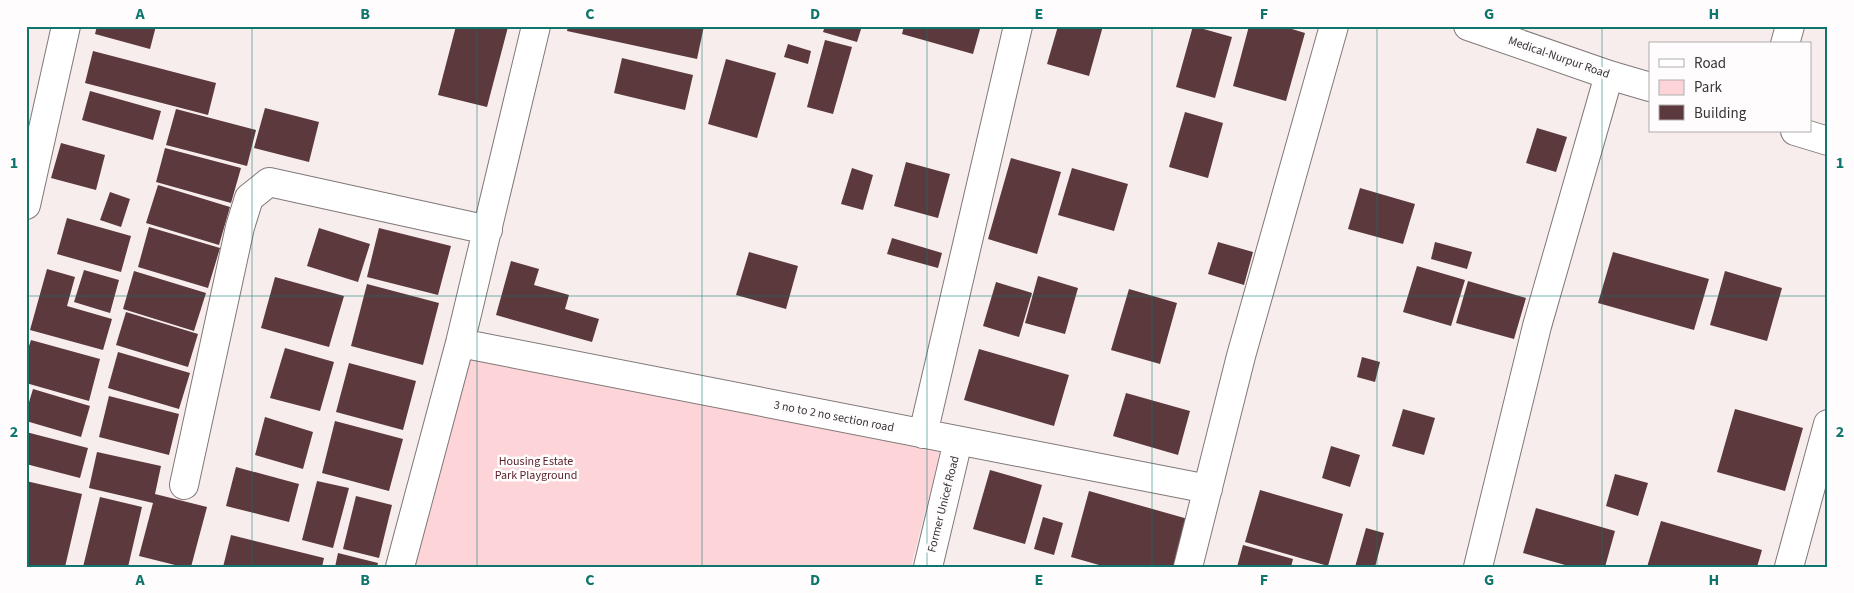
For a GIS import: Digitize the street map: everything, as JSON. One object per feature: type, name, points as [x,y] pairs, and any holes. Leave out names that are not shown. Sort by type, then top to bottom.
[{"type":"street","points":[[26,205],[66,26]]},
{"type":"street","points":[[400,567],[460,343],[536,26]]},
{"type":"street","points":[[923,434],[1018,26]]},
{"type":"street","points":[[1188,567],[1275,232],[1334,26]]},
{"type":"street","points":[[1786,42],[1790,26]]},
{"type":"street","name":"Medical-Nurpur Road","points":[[1475,27],[1609,75],[1649,87]]},
{"type":"street","points":[[1478,567],[1537,326],[1609,75]]},
{"type":"street","points":[[1798,132],[1828,141]]},
{"type":"street","points":[[184,485],[240,227],[249,198],[269,182],[488,230]]},
{"type":"street","name":"3 no to 2 no section road","points":[[460,343],[1208,489]]},
{"type":"street","points":[[1789,567],[1828,424]]},
{"type":"street","name":"Former Unicef Road","points":[[928,567],[958,441]]},
{"type":"green space","name":"Housing Estate Park Playground","points":[[467,353],[940,452],[911,567],[406,567]]},
{"type":"building","points":[[97,26],[156,26],[150,49],[95,34]]},
{"type":"building","points":[[456,26],[508,27],[487,107],[438,95]]},
{"type":"building","points":[[568,26],[704,26],[697,59],[567,31]]},
{"type":"building","points":[[825,26],[862,26],[857,42],[823,32]]},
{"type":"building","points":[[904,26],[970,26],[980,29],[973,54],[902,34]]},
{"type":"building","points":[[1058,26],[1103,26],[1089,76],[1047,64]]},
{"type":"building","points":[[1193,26],[1232,37],[1215,98],[1176,87]]},
{"type":"building","points":[[1249,26],[1282,26],[1305,33],[1286,101],[1233,86]]},
{"type":"building","points":[[825,40],[852,47],[833,114],[807,107]]},
{"type":"building","points":[[788,44],[811,51],[808,64],[784,57]]},
{"type":"building","points":[[93,51],[216,83],[208,115],[85,83]]},
{"type":"building","points":[[622,58],[693,75],[685,110],[614,93]]},
{"type":"building","points":[[726,59],[776,73],[757,138],[708,124]]},
{"type":"building","points":[[90,91],[161,111],[153,140],[82,120]]},
{"type":"building","points":[[265,108],[319,122],[309,162],[254,148]]},
{"type":"building","points":[[176,109],[256,130],[247,166],[166,145]]},
{"type":"building","points":[[1185,112],[1223,123],[1208,178],[1169,167]]},
{"type":"building","points":[[1537,128],[1567,137],[1556,172],[1526,163]]},
{"type":"building","points":[[61,143],[105,155],[96,190],[51,178]]},
{"type":"building","points":[[165,148],[241,168],[231,203],[156,182]]},
{"type":"building","points":[[1011,158],[1061,172],[1037,254],[988,239]]},
{"type":"building","points":[[906,162],[950,174],[938,218],[894,206]]},
{"type":"building","points":[[852,168],[873,175],[863,210],[841,204]]},
{"type":"building","points":[[1072,168],[1128,184],[1114,231],[1058,215]]},
{"type":"building","points":[[158,185],[230,207],[219,245],[146,223]]},
{"type":"building","points":[[1360,188],[1415,204],[1403,244],[1348,229]]},
{"type":"building","points":[[110,192],[130,199],[121,227],[100,220]]},
{"type":"building","points":[[67,218],[131,236],[121,272],[57,254]]},
{"type":"building","points":[[149,227],[220,248],[208,288],[138,267]]},
{"type":"building","points":[[319,228],[370,244],[358,282],[307,266]]},
{"type":"building","points":[[379,228],[451,246],[438,295],[367,277]]},
{"type":"building","points":[[892,238],[942,253],[938,268],[887,254]]},
{"type":"building","points":[[1218,242],[1253,252],[1244,285],[1208,274]]},
{"type":"building","points":[[1435,242],[1472,252],[1467,269],[1431,259]]},
{"type":"building","points":[[749,252],[798,266],[786,309],[736,295]]},
{"type":"building","points":[[1613,252],[1709,279],[1694,330],[1598,303]]},
{"type":"building","points":[[511,261],[539,269],[534,285],[569,295],[565,309],[599,319],[592,342],[496,315]]},
{"type":"building","points":[[1417,266],[1465,280],[1451,326],[1403,312]]},
{"type":"building","points":[[47,269],[75,277],[67,306],[112,319],[103,350],[30,330]]},
{"type":"building","points":[[84,270],[119,280],[110,313],[74,302]]},
{"type":"building","points":[[134,271],[206,293],[194,331],[123,309]]},
{"type":"building","points":[[1725,271],[1782,288],[1767,341],[1710,325]]},
{"type":"building","points":[[1038,276],[1078,288],[1065,334],[1025,323]]},
{"type":"building","points":[[275,277],[344,296],[329,347],[261,328]]},
{"type":"building","points":[[1468,281],[1526,298],[1514,339],[1456,323]]},
{"type":"building","points":[[996,282],[1032,293],[1019,337],[983,326]]},
{"type":"building","points":[[367,284],[439,303],[423,365],[351,346]]},
{"type":"building","points":[[1129,289],[1177,303],[1160,364],[1111,350]]},
{"type":"building","points":[[126,312],[198,334],[188,367],[116,345]]},
{"type":"building","points":[[31,340],[100,359],[89,401],[26,383],[26,355]]},
{"type":"building","points":[[285,348],[334,362],[320,411],[270,398]]},
{"type":"building","points":[[979,349],[1069,375],[1054,426],[964,400]]},
{"type":"building","points":[[118,352],[190,373],[179,409],[108,388]]},
{"type":"building","points":[[1362,357],[1380,362],[1375,382],[1357,377]]},
{"type":"building","points":[[349,363],[416,381],[403,430],[336,412]]},
{"type":"building","points":[[33,389],[90,406],[81,437],[26,421],[26,412]]},
{"type":"building","points":[[1126,393],[1190,411],[1178,455],[1113,436]]},
{"type":"building","points":[[109,396],[179,414],[169,455],[99,437]]},
{"type":"building","points":[[1403,409],[1435,418],[1424,455],[1392,446]]},
{"type":"building","points":[[1735,409],[1803,428],[1785,491],[1717,472]]},
{"type":"building","points":[[265,417],[313,432],[303,469],[255,455]]},
{"type":"building","points":[[335,421],[403,439],[389,491],[322,473]]},
{"type":"building","points":[[26,432],[88,448],[80,478],[26,464]]},
{"type":"building","points":[[1331,446],[1360,455],[1350,487],[1322,478]]},
{"type":"building","points":[[97,452],[161,466],[155,494],[207,507],[191,567],[183,567],[139,556],[153,503],[89,488]]},
{"type":"building","points":[[236,467],[299,484],[289,522],[226,506]]},
{"type":"building","points":[[990,470],[1042,485],[1025,544],[973,529]]},
{"type":"building","points":[[1615,474],[1648,483],[1638,516],[1606,506]]},
{"type":"building","points":[[26,481],[82,494],[65,567],[26,567]]},
{"type":"building","points":[[317,481],[349,488],[333,548],[302,540]]},
{"type":"building","points":[[1260,490],[1343,514],[1328,566],[1245,542]]},
{"type":"building","points":[[1089,491],[1195,521],[1182,567],[1106,567],[1071,557]]},
{"type":"building","points":[[356,496],[392,505],[379,558],[343,549]]},
{"type":"building","points":[[100,497],[142,507],[128,567],[83,567]]},
{"type":"building","points":[[1536,508],[1615,531],[1605,567],[1572,567],[1523,553]]},
{"type":"building","points":[[1043,517],[1063,523],[1054,555],[1034,549]]},
{"type":"building","points":[[1661,521],[1762,550],[1757,567],[1647,567]]},
{"type":"building","points":[[1366,528],[1384,533],[1375,567],[1355,567]]},
{"type":"building","points":[[231,535],[324,558],[322,567],[223,567]]},
{"type":"building","points":[[1243,545],[1293,559],[1291,567],[1237,567]]},
{"type":"building","points":[[338,553],[378,563],[377,567],[335,567]]}]
